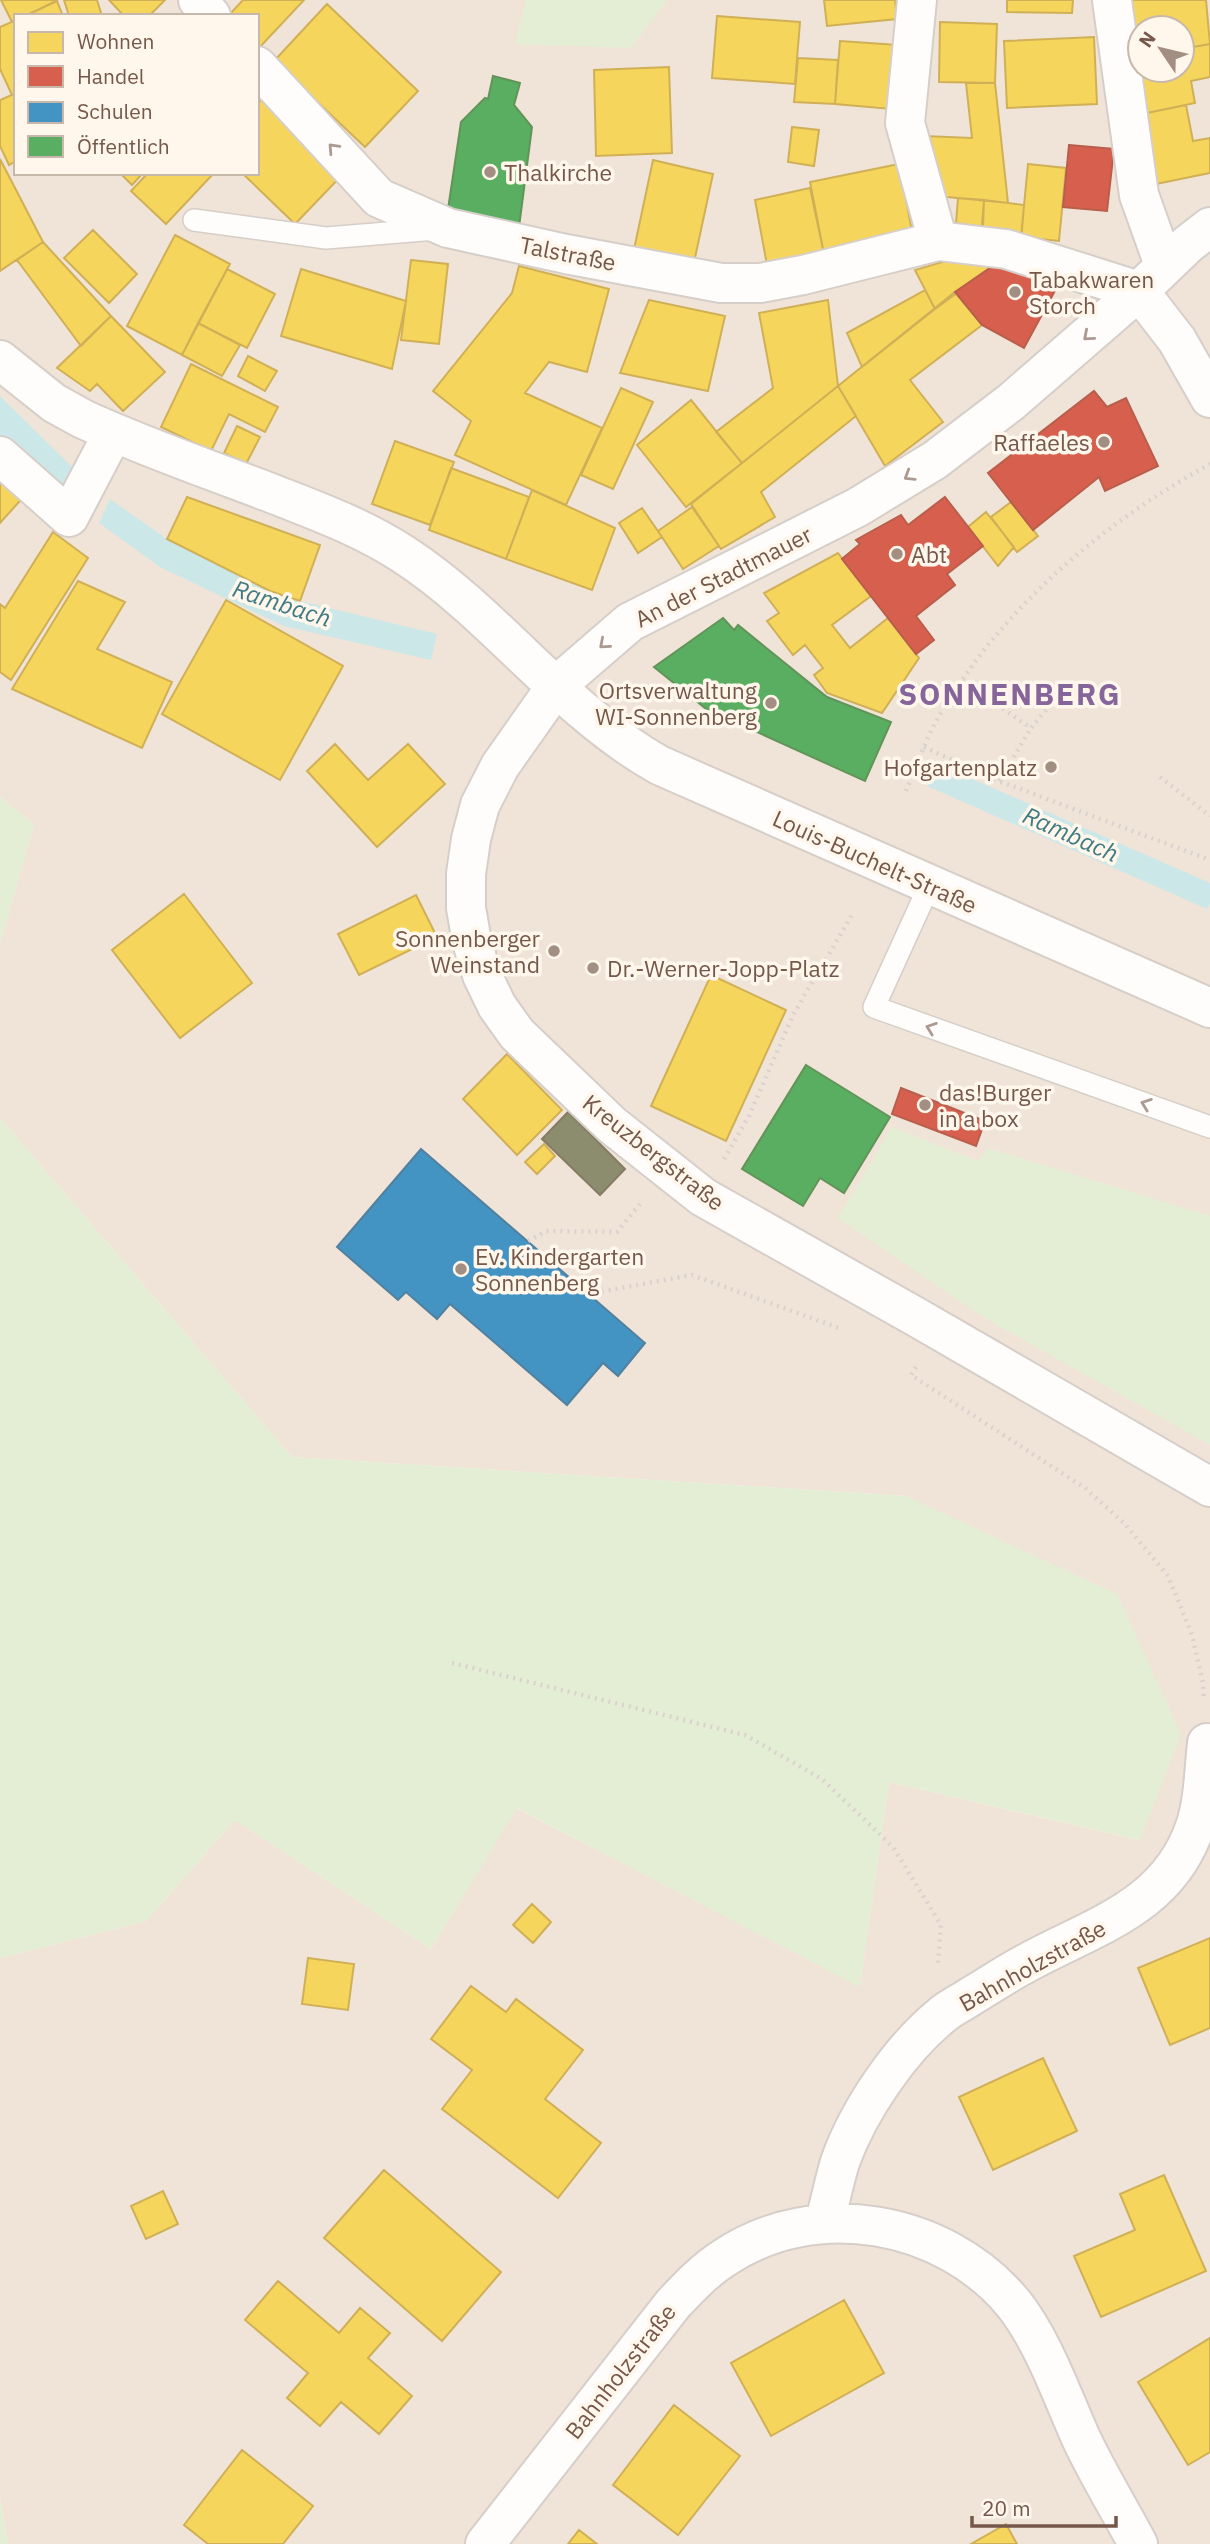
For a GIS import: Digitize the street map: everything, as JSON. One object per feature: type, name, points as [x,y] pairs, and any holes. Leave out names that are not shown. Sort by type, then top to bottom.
[{"type":"street","points":[[198,0],[209,14]]},
{"type":"street","points":[[917,0],[905,123],[938,241]]},
{"type":"street","points":[[1112,0],[1152,278],[1177,340],[1210,398]]},
{"type":"street","name":"Talstraße","points":[[259,68],[379,198],[448,228],[566,254],[721,283],[771,281],[938,241],[1006,249],[1152,278]]},
{"type":"street","name":"An der Stadtmauer","points":[[557,685],[630,622],[858,507],[935,460],[1011,402],[1210,227]]},
{"type":"street","points":[[0,359],[54,403],[113,433],[330,516],[374,536],[440,580],[557,685]]},
{"type":"street","points":[[0,456],[69,517],[113,433]]},
{"type":"street","name":"Louis-Buchelt-Straße","points":[[557,685],[618,739],[659,765],[1210,1008]]},
{"type":"street","name":"Kreuzbergstraße","points":[[557,685],[500,766],[480,805],[466,874],[468,919],[482,975],[517,1034],[612,1125],[703,1197],[1210,1488]]},
{"type":"street","name":"Bahnholzstraße","points":[[824,2224],[841,2161],[872,2096],[908,2049],[943,2014],[954,2007],[1023,1964],[1132,1909],[1154,1892],[1172,1870],[1186,1849],[1196,1825],[1207,1743]]},
{"type":"street","name":"Bahnholzstraße","points":[[485,2544],[673,2304],[697,2279],[725,2257],[756,2241],[789,2229],[860,2223],[895,2229],[929,2240],[960,2257],[1013,2304],[1032,2333],[1083,2443],[1138,2544]]},
{"type":"lane","points":[[194,220],[326,238],[448,228]]},
{"type":"lane","points":[[930,884],[874,1007],[1210,1127]]},
{"type":"path","points":[[906,791],[940,714],[996,637],[1072,559],[1111,527],[1210,464]]},
{"type":"path","points":[[962,681],[1031,728]]},
{"type":"path","points":[[999,781],[1031,728],[1055,699]]},
{"type":"path","points":[[924,747],[999,781],[1210,860]]},
{"type":"path","points":[[1160,777],[1210,816]]},
{"type":"path","points":[[749,1116],[793,1015],[852,915]]},
{"type":"path","points":[[528,1241],[546,1231],[617,1232],[643,1200]]},
{"type":"path","points":[[588,1294],[692,1275],[847,1331]]},
{"type":"path","points":[[911,1375],[1085,1488],[1124,1523],[1168,1576],[1192,1635],[1203,1683],[1207,1743]]},
{"type":"path","points":[[452,1663],[745,1735],[822,1779],[893,1847],[941,1925],[937,1973]]},
{"type":"shaded area","points":[[0,0],[1210,0],[1210,2544],[8,2544],[0,2498],[0,1958],[146,1921],[235,1820],[431,1949],[516,1808],[860,1986],[889,1782],[1139,1840],[906,1496],[292,1457],[0,1118],[0,944],[34,824],[0,797]]},
{"type":"green space","points":[[526,0],[667,0],[631,48],[515,44]]},
{"type":"green space","points":[[0,797],[34,824],[0,944]]},
{"type":"green space","points":[[0,1118],[292,1457],[906,1496],[1117,1594],[1181,1734],[1140,1840],[889,1782],[860,1987],[517,1808],[431,1949],[235,1820],[146,1921],[0,1958]]},
{"type":"green space","points":[[892,1127],[978,1161],[988,1148],[1210,1216],[1210,1445],[983,1317],[838,1218]]},
{"type":"green space","points":[[0,2498],[8,2544],[0,2544]]},
{"type":"water","points":[[0,396],[74,469],[54,494],[0,439]]},
{"type":"water","name":"Rambach","points":[[110,499],[167,539],[270,591],[300,601],[437,634],[431,660],[284,626],[160,567],[99,523]]},
{"type":"water","name":"Rambach","points":[[936,763],[1210,883],[1210,903],[1207,909],[927,786]]},
{"type":"building: Wohnen","points":[[1,0],[58,0],[29,14],[14,14],[12,22]]},
{"type":"building: Wohnen","points":[[64,0],[97,0],[101,14],[68,14]]},
{"type":"building: Wohnen","points":[[109,0],[165,0],[151,14],[122,14]]},
{"type":"building: Wohnen","points":[[243,0],[304,0],[259,48],[259,14],[230,14]]},
{"type":"building: Wohnen","points":[[824,0],[895,0],[897,19],[827,26]]},
{"type":"building: Wohnen","points":[[1007,0],[1073,0],[1072,13],[1007,12]]},
{"type":"building: Wohnen","points":[[1119,0],[1206,0],[1210,44],[1196,46],[1196,14],[1126,14],[1126,53]]},
{"type":"building: Wohnen","points":[[57,1],[62,14],[29,14]]},
{"type":"building: Wohnen","points":[[327,4],[418,91],[365,147],[274,61]]},
{"type":"building: Wohnen","points":[[717,16],[800,22],[795,84],[712,78]]},
{"type":"building: Wohnen","points":[[14,21],[12,95],[0,69],[0,27]]},
{"type":"building: Wohnen","points":[[940,22],[997,24],[995,83],[939,82]]},
{"type":"building: Wohnen","points":[[1094,37],[1097,104],[1007,108],[1004,41]]},
{"type":"building: Wohnen","points":[[840,41],[897,45],[891,109],[835,104]]},
{"type":"building: Wohnen","points":[[1210,44],[1210,77],[1196,80],[1196,46]]},
{"type":"building: Wohnen","points":[[798,58],[838,60],[835,104],[794,102]]},
{"type":"building: Wohnen","points":[[669,67],[672,153],[596,156],[594,70]]},
{"type":"building: Wohnen","points":[[966,83],[995,83],[1008,203],[937,196],[925,136],[972,138]]},
{"type":"building: Wohnen","points":[[1131,84],[1192,84],[1195,103],[1137,115]]},
{"type":"building: Wohnen","points":[[14,94],[14,162],[9,165],[0,146],[0,100]]},
{"type":"building: Wohnen","points":[[263,98],[343,174],[295,224],[244,175],[259,175],[259,102]]},
{"type":"building: Wohnen","points":[[1186,105],[1193,141],[1210,138],[1210,173],[1151,185],[1137,115]]},
{"type":"building: Wohnen","points":[[792,127],[819,130],[814,166],[788,162]]},
{"type":"building: Wohnen","points":[[0,159],[43,242],[0,271]]},
{"type":"building: Wohnen","points":[[653,160],[713,174],[693,267],[633,254]]},
{"type":"building: Wohnen","points":[[899,164],[913,236],[824,254],[810,182]]},
{"type":"building: Wohnen","points":[[1028,164],[1066,168],[1059,241],[1021,237]]},
{"type":"building: Wohnen","points":[[122,175],[141,175],[132,185]]},
{"type":"building: Wohnen","points":[[146,175],[212,175],[166,224],[131,191]]},
{"type":"building: Wohnen","points":[[810,188],[824,254],[767,265],[755,200]]},
{"type":"building: Wohnen","points":[[958,198],[984,200],[983,227],[956,223]]},
{"type":"building: Wohnen","points":[[984,200],[1024,205],[1021,242],[981,237]]},
{"type":"building: Wohnen","points":[[93,230],[137,274],[109,303],[64,258]]},
{"type":"building: Wohnen","points":[[175,235],[230,264],[182,355],[127,326]]},
{"type":"building: Wohnen","points":[[43,242],[111,316],[81,346],[17,260]]},
{"type":"building: Wohnen","points":[[963,256],[1003,259],[935,309],[915,270]]},
{"type":"building: Wohnen","points":[[411,260],[448,264],[439,344],[401,340]]},
{"type":"building: Wohnen","points":[[519,266],[609,289],[587,372],[549,362],[525,393],[602,428],[566,505],[455,455],[471,421],[433,391],[512,293]]},
{"type":"building: Wohnen","points":[[227,269],[275,294],[247,348],[198,323]]},
{"type":"building: Wohnen","points":[[301,269],[406,301],[392,369],[281,336]]},
{"type":"building: Wohnen","points":[[925,290],[935,309],[862,367],[847,333]]},
{"type":"building: Wohnen","points":[[955,292],[982,325],[910,380],[943,422],[885,466],[838,386]]},
{"type":"building: Wohnen","points":[[649,300],[725,316],[708,391],[620,373]]},
{"type":"building: Wohnen","points":[[828,300],[838,386],[742,463],[716,432],[773,388],[759,313]]},
{"type":"building: Wohnen","points":[[111,316],[165,372],[123,411],[97,384],[90,391],[57,368]]},
{"type":"building: Wohnen","points":[[198,323],[240,345],[222,376],[182,355]]},
{"type":"building: Wohnen","points":[[248,356],[277,371],[265,391],[238,376]]},
{"type":"building: Wohnen","points":[[191,364],[278,407],[265,432],[229,414],[211,451],[161,427]]},
{"type":"building: Wohnen","points":[[838,386],[856,416],[761,492],[775,517],[721,549],[691,504]]},
{"type":"building: Wohnen","points":[[621,388],[653,402],[613,489],[581,475]]},
{"type":"building: Wohnen","points":[[691,400],[742,463],[686,507],[637,445]]},
{"type":"building: Wohnen","points":[[237,426],[260,437],[246,464],[224,453]]},
{"type":"building: Wohnen","points":[[395,441],[454,462],[430,525],[372,504]]},
{"type":"building: Wohnen","points":[[0,467],[27,493],[0,523]]},
{"type":"building: Wohnen","points":[[451,468],[529,497],[506,559],[429,530]]},
{"type":"building: Wohnen","points":[[532,490],[615,528],[592,590],[506,559]]},
{"type":"building: Wohnen","points":[[187,497],[320,545],[300,601],[270,591],[167,539]]},
{"type":"building: Wohnen","points":[[1011,502],[1038,536],[1017,552],[991,517]]},
{"type":"building: Wohnen","points":[[692,507],[719,546],[683,569],[658,531]]},
{"type":"building: Wohnen","points":[[642,508],[662,537],[638,553],[619,523]]},
{"type":"building: Wohnen","points":[[986,512],[1014,547],[998,566],[968,527]]},
{"type":"building: Wohnen","points":[[53,532],[88,558],[11,680],[0,672],[0,604],[5,608]]},
{"type":"building: Wohnen","points":[[838,553],[871,596],[832,625],[850,648],[888,618],[919,658],[882,713],[827,693],[814,675],[823,668],[805,645],[793,655],[767,621],[779,613],[764,593]]},
{"type":"building: Wohnen","points":[[78,581],[125,602],[97,649],[172,682],[142,748],[12,689]]},
{"type":"building: Wohnen","points":[[226,600],[343,666],[280,780],[162,714]]},
{"type":"building: Wohnen","points":[[335,744],[368,780],[408,744],[445,784],[377,847],[307,771]]},
{"type":"building: Wohnen","points":[[184,894],[252,983],[180,1038],[112,950]]},
{"type":"building: Wohnen","points":[[416,895],[437,937],[359,975],[338,934]]},
{"type":"building: Wohnen","points":[[711,975],[786,1010],[726,1141],[651,1106]]},
{"type":"building: Wohnen","points":[[507,1054],[562,1110],[517,1155],[463,1099]]},
{"type":"building: Wohnen","points":[[544,1144],[555,1156],[537,1174],[525,1162]]},
{"type":"building: Wohnen","points":[[532,1904],[551,1922],[533,1943],[513,1925]]},
{"type":"building: Wohnen","points":[[1210,1938],[1210,2028],[1170,2045],[1138,1968]]},
{"type":"building: Wohnen","points":[[308,1958],[354,1964],[348,2010],[302,2004]]},
{"type":"building: Wohnen","points":[[471,1986],[506,2012],[516,1999],[583,2050],[545,2099],[601,2143],[558,2198],[442,2109],[472,2070],[431,2039]]},
{"type":"building: Wohnen","points":[[1043,2058],[1077,2131],[993,2170],[959,2097]]},
{"type":"building: Wohnen","points":[[384,2170],[501,2272],[442,2341],[324,2238]]},
{"type":"building: Wohnen","points":[[1164,2175],[1206,2271],[1101,2317],[1074,2256],[1135,2230],[1120,2194]]},
{"type":"building: Wohnen","points":[[163,2191],[178,2224],[146,2239],[131,2206]]},
{"type":"building: Wohnen","points":[[278,2281],[339,2333],[360,2308],[390,2333],[368,2358],[412,2396],[379,2434],[341,2402],[320,2426],[287,2398],[308,2373],[245,2320]]},
{"type":"building: Wohnen","points":[[844,2300],[884,2373],[771,2436],[731,2363]]},
{"type":"building: Wohnen","points":[[1210,2338],[1210,2452],[1188,2465],[1138,2382]]},
{"type":"building: Wohnen","points":[[674,2405],[740,2456],[678,2535],[613,2485]]},
{"type":"building: Wohnen","points":[[242,2450],[313,2506],[283,2544],[208,2544],[184,2525]]},
{"type":"building: Wohnen","points":[[1006,2524],[1017,2544],[971,2544]]},
{"type":"building: Wohnen","points":[[579,2530],[597,2544],[568,2544]]},
{"type":"building: Handel","points":[[1069,145],[1114,149],[1107,211],[1063,207]]},
{"type":"building: Handel","points":[[1003,259],[1057,287],[1024,348],[982,325],[955,292]]},
{"type":"building: Handel","points":[[1094,391],[1107,407],[1126,398],[1158,466],[1105,491],[1099,477],[1033,530],[988,473]]},
{"type":"building: Handel","points":[[945,497],[983,546],[947,574],[955,585],[916,616],[934,640],[916,654],[842,559],[860,544],[856,540],[901,515],[908,525]]},
{"type":"building: Handel","points":[[901,1088],[985,1121],[976,1146],[892,1114]]},
{"type":"building: Schulen","name":"Ev. Kindergarten Sonnenberg","points":[[421,1149],[645,1343],[618,1376],[603,1363],[567,1405],[450,1304],[437,1319],[406,1292],[398,1300],[337,1247]]},
{"type":"building: Öffentlich","name":"Thalkirche","points":[[493,76],[520,83],[514,105],[532,127],[519,227],[447,216],[461,122],[485,98],[488,99]]},
{"type":"building: Öffentlich","name":"Ortsverwaltung WI-Sonnenberg","points":[[723,618],[734,630],[738,625],[827,697],[891,722],[865,781],[706,709],[654,667]]},
{"type":"building: Öffentlich","points":[[806,1065],[890,1117],[844,1193],[820,1178],[803,1206],[742,1169]]},
{"type":"building: Industrie","points":[[568,1112],[625,1169],[600,1195],[542,1139]]},
{"type":"place","name":"Thalkirche","points":[[490,172]]},
{"type":"place","name":"Tabakwaren Storch","points":[[1015,292]]},
{"type":"place","name":"Raffaeles","points":[[1104,442]]},
{"type":"place","name":"Abt","points":[[897,554]]},
{"type":"place","name":"Ortsverwaltung WI-Sonnenberg","points":[[771,703]]},
{"type":"place","name":"Hofgartenplatz","points":[[1051,767]]},
{"type":"place","name":"Sonnenberger Weinstand","points":[[554,951]]},
{"type":"place","name":"Dr.-Werner-Jopp-Platz","points":[[593,968]]},
{"type":"place","name":"das!Burger in a box","points":[[925,1105]]},
{"type":"place","name":"Ev. Kindergarten Sonnenberg","points":[[461,1269]]},
{"type":"district","name":"SONNENBERG","points":[[1010,693]]}]
